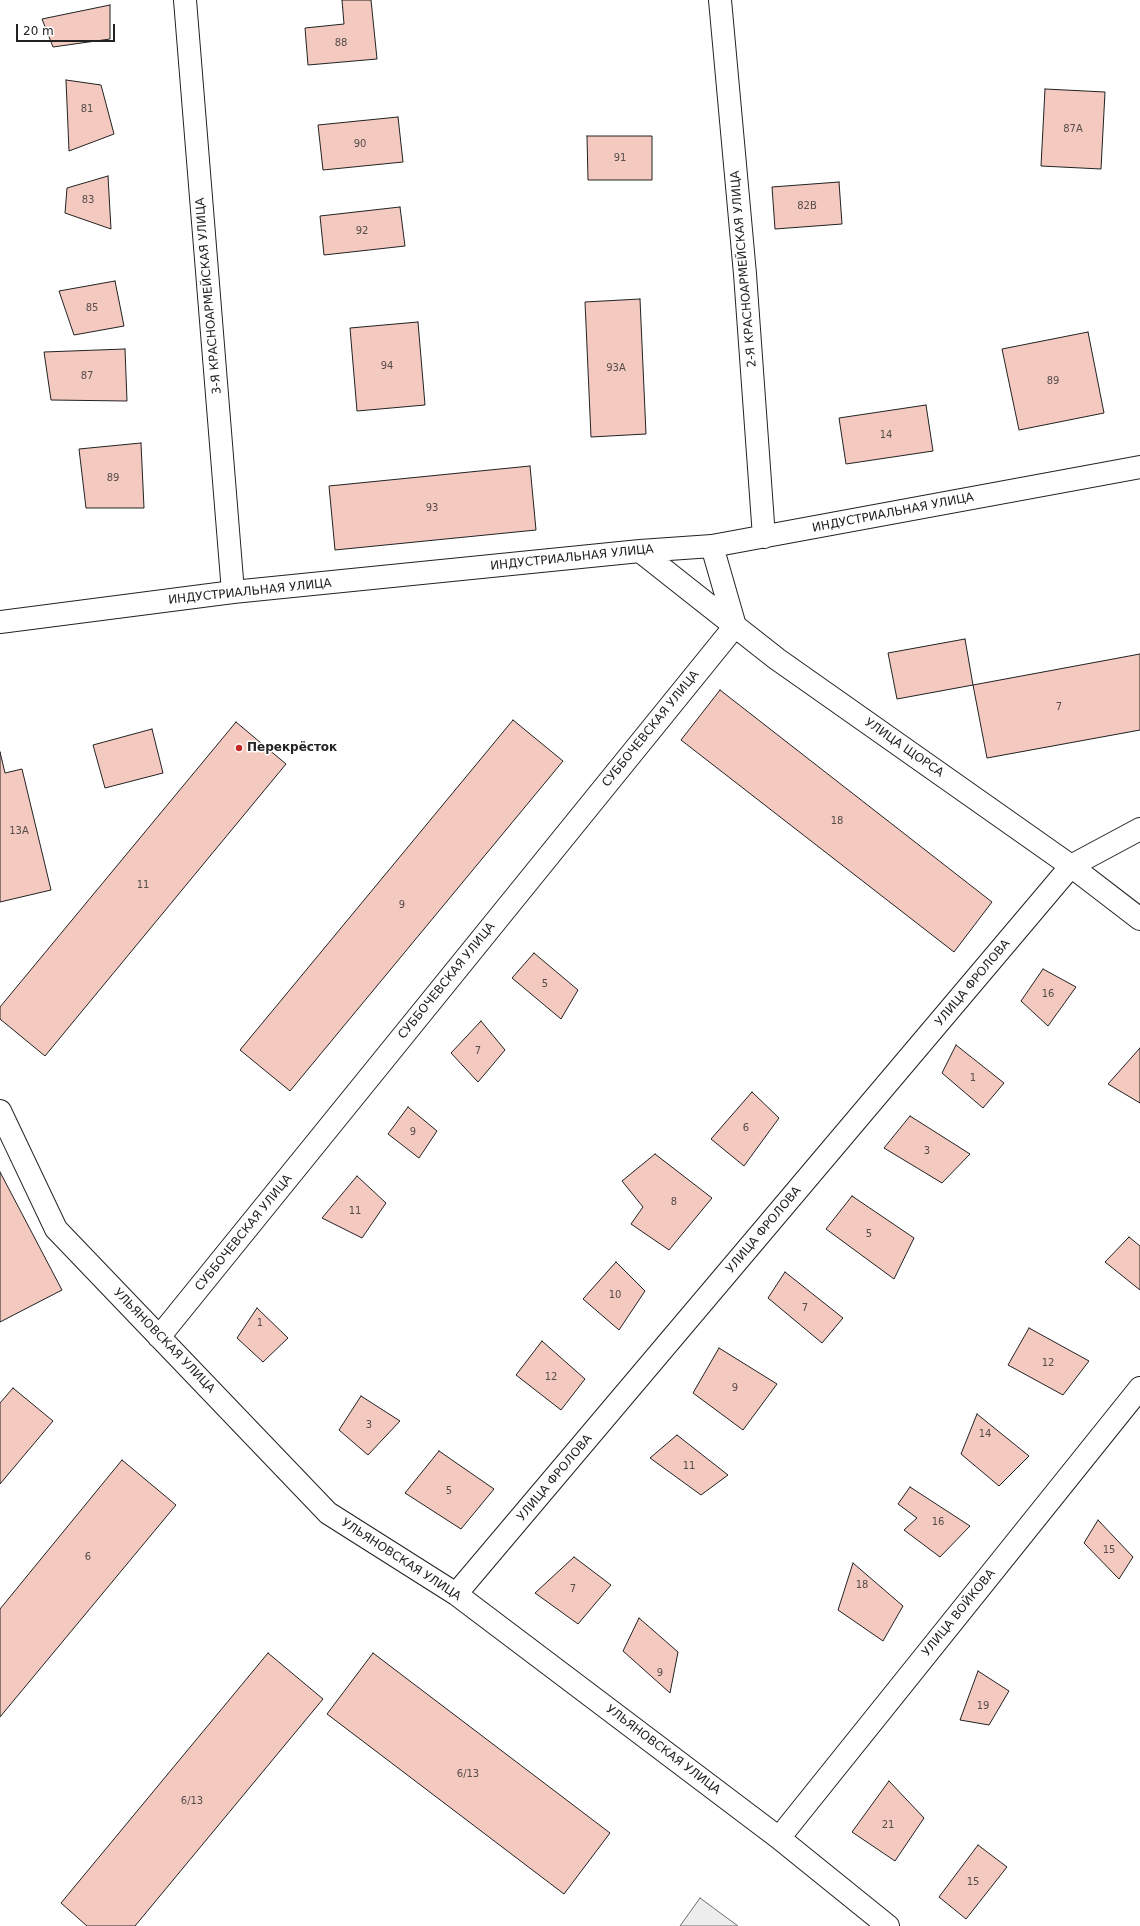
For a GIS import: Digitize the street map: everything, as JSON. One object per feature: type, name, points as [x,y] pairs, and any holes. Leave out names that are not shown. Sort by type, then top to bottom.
[{"type":"street","name":"3-Я КРАСНОАРМЕЙСКАЯ УЛИЦА","points":[[185,0],[233,592]]},
{"type":"street","name":"2-Я КРАСНОАРМЕЙСКАЯ УЛИЦА","points":[[720,0],[746,274],[764,537]]},
{"type":"street","name":"ИНДУСТРИАЛЬНАЯ УЛИЦА","points":[[0,622],[233,592],[640,551],[712,546],[1140,467]]},
{"type":"street","points":[[712,546],[736,626]]},
{"type":"street","name":"УЛИЦА ЩОРСА","points":[[640,551],[777,659],[1072,866],[1140,919]]},
{"type":"street","name":"СУББОЧЕВСКАЯ УЛИЦА","points":[[160,1337],[736,626]]},
{"type":"street","points":[[1072,866],[1140,829]]},
{"type":"street","name":"УЛИЦА ФРОЛОВА","points":[[456,1594],[1072,866]]},
{"type":"street","name":"УЛЬЯНОВСКАЯ УЛИЦА","points":[[0,1111],[56,1228],[328,1513],[456,1594],[779,1838],[888,1926]]},
{"type":"street","name":"УЛИЦА ВОЙКОВА","points":[[779,1838],[1140,1388]]},
{"type":"shaded area","points":[[700,1898],[738,1926],[680,1926]]},
{"type":"building","points":[[342,0],[371,0],[377,59],[308,65],[305,28],[344,24]]},
{"type":"building","points":[[110,5],[110,39],[53,47],[42,19]]},
{"type":"building","points":[[66,80],[101,85],[114,134],[69,151]]},
{"type":"building","points":[[1045,89],[1105,92],[1101,169],[1041,166]]},
{"type":"building","points":[[398,117],[403,162],[323,170],[318,125]]},
{"type":"building","points":[[587,136],[652,136],[652,180],[588,180]]},
{"type":"building","points":[[108,176],[111,229],[65,213],[67,188]]},
{"type":"building","points":[[839,182],[842,224],[775,229],[772,187]]},
{"type":"building","points":[[400,207],[405,246],[324,255],[320,216]]},
{"type":"building","points":[[115,281],[124,326],[74,335],[59,291]]},
{"type":"building","points":[[640,299],[646,434],[591,437],[585,302]]},
{"type":"building","points":[[418,322],[425,405],[357,411],[350,328]]},
{"type":"building","points":[[1088,332],[1104,413],[1019,430],[1002,349]]},
{"type":"building","points":[[125,349],[127,401],[51,400],[44,352]]},
{"type":"building","points":[[926,405],[933,451],[846,464],[839,418]]},
{"type":"building","points":[[141,443],[144,508],[86,508],[79,449]]},
{"type":"building","points":[[530,466],[536,530],[335,550],[329,486]]},
{"type":"building","points":[[965,639],[973,685],[897,699],[888,653]]},
{"type":"building","points":[[1140,654],[1140,730],[987,758],[973,685]]},
{"type":"building","points":[[720,690],[992,902],[954,952],[681,740]]},
{"type":"building","points":[[513,720],[563,761],[290,1091],[240,1050]]},
{"type":"building","points":[[236,722],[286,764],[45,1056],[0,1019],[0,1007]]},
{"type":"building","points":[[152,729],[163,773],[105,788],[93,745]]},
{"type":"building","points":[[0,752],[5,773],[22,769],[51,890],[0,902]]},
{"type":"building","points":[[534,953],[578,990],[561,1019],[512,978]]},
{"type":"building","points":[[1043,969],[1076,987],[1048,1026],[1021,1001]]},
{"type":"building","points":[[481,1021],[505,1050],[478,1082],[451,1053]]},
{"type":"building","points":[[956,1045],[1004,1083],[983,1108],[942,1073]]},
{"type":"building","points":[[1140,1048],[1140,1103],[1108,1084]]},
{"type":"building","points":[[752,1092],[779,1118],[744,1166],[711,1139]]},
{"type":"building","points":[[408,1107],[437,1131],[419,1158],[388,1134]]},
{"type":"building","points":[[910,1116],[970,1154],[942,1183],[884,1148]]},
{"type":"building","points":[[655,1154],[712,1198],[669,1250],[631,1224],[643,1207],[622,1181]]},
{"type":"building","points":[[0,1172],[62,1290],[0,1322]]},
{"type":"building","points":[[357,1176],[386,1203],[362,1238],[322,1218]]},
{"type":"building","points":[[852,1196],[914,1238],[894,1279],[826,1229]]},
{"type":"building","points":[[1129,1237],[1140,1246],[1140,1290],[1105,1262]]},
{"type":"building","points":[[616,1262],[645,1291],[619,1330],[583,1299]]},
{"type":"building","points":[[785,1272],[843,1318],[822,1343],[768,1298]]},
{"type":"building","points":[[257,1308],[288,1338],[263,1362],[237,1338]]},
{"type":"building","points":[[1029,1328],[1089,1361],[1063,1395],[1008,1365]]},
{"type":"building","points":[[542,1341],[585,1379],[561,1410],[516,1375]]},
{"type":"building","points":[[719,1348],[777,1384],[743,1430],[693,1393]]},
{"type":"building","points":[[13,1388],[53,1421],[0,1484],[0,1403]]},
{"type":"building","points":[[361,1396],[400,1421],[368,1455],[339,1430]]},
{"type":"building","points":[[977,1414],[1029,1456],[999,1486],[961,1454]]},
{"type":"building","points":[[677,1435],[728,1475],[701,1495],[650,1458]]},
{"type":"building","points":[[439,1451],[494,1489],[461,1529],[405,1493]]},
{"type":"building","points":[[122,1460],[176,1505],[0,1717],[0,1609]]},
{"type":"building","points":[[910,1487],[970,1526],[940,1557],[904,1530],[917,1518],[898,1504]]},
{"type":"building","points":[[1098,1520],[1133,1557],[1119,1579],[1084,1543]]},
{"type":"building","points":[[574,1557],[611,1585],[578,1624],[535,1593]]},
{"type":"building","points":[[853,1563],[903,1606],[883,1641],[838,1610]]},
{"type":"building","points":[[639,1618],[678,1652],[670,1693],[623,1651]]},
{"type":"building","points":[[268,1653],[323,1699],[135,1926],[87,1926],[61,1903]]},
{"type":"building","points":[[373,1653],[610,1833],[564,1894],[327,1714]]},
{"type":"building","points":[[978,1671],[1009,1691],[989,1725],[960,1720]]},
{"type":"building","points":[[889,1781],[924,1818],[895,1861],[852,1832]]},
{"type":"building","points":[[978,1845],[1007,1867],[966,1919],[939,1897]]},
{"type":"place","name":"Перекрёсток","points":[[239,748]]}]
